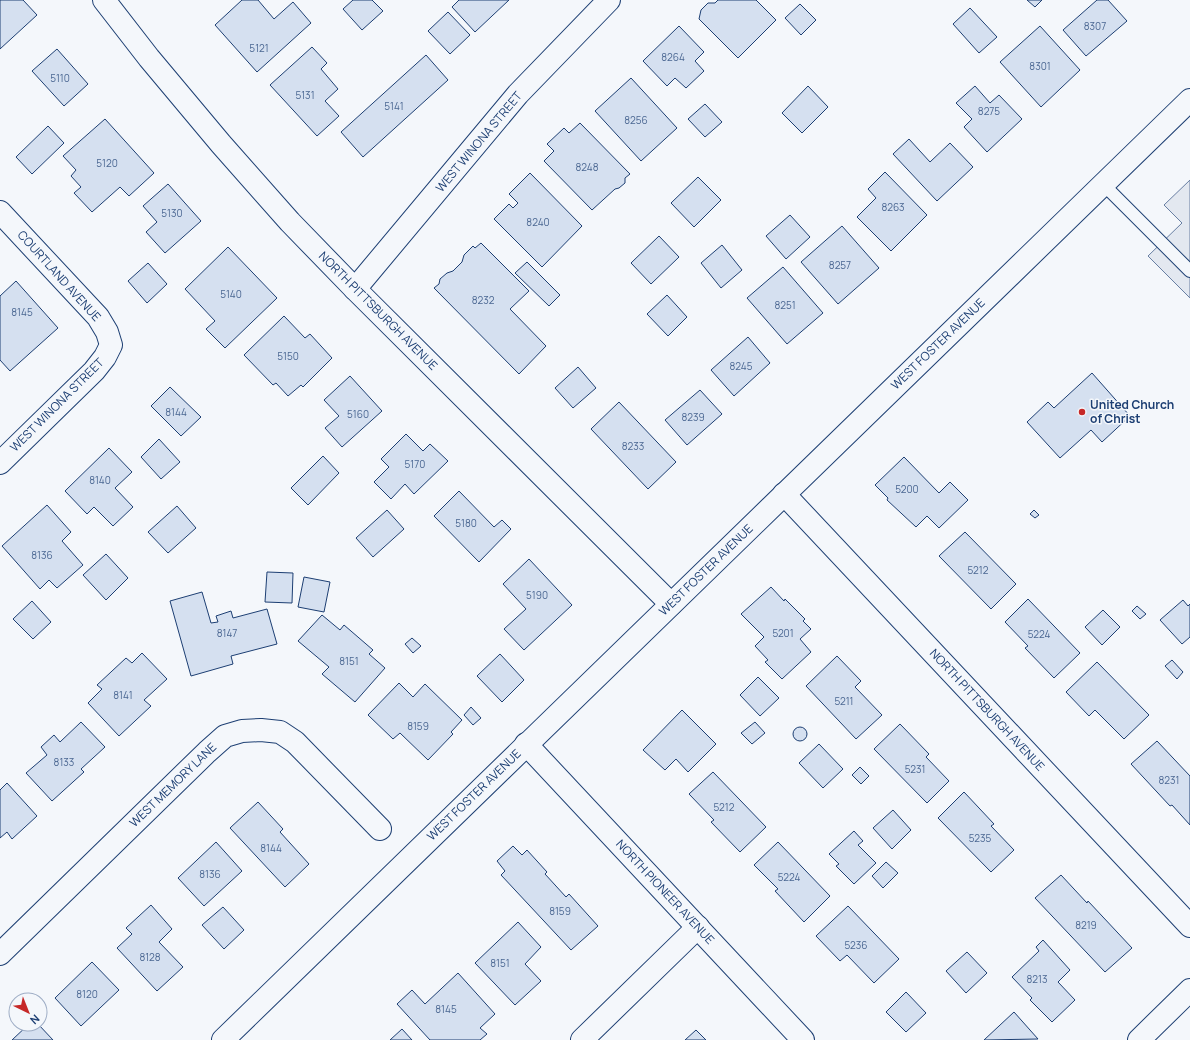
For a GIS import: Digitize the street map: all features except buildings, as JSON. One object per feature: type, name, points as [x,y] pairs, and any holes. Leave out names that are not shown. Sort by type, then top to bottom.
[{"type":"street","name":"NORTH PITTSBURGH AVENUE","points":[[104,0],[149,58],[221,144],[290,222],[355,289],[671,604]]},
{"type":"street","name":"WEST WINONA STREET","points":[[355,289],[518,94],[609,0]]},
{"type":"street","name":"WEST FOSTER AVENUE","points":[[223,1040],[1190,100]]},
{"type":"street","name":"COURTLAND AVENUE","points":[[0,212],[98,317],[107,332],[111,345]]},
{"type":"street","name":"WEST WINONA STREET","points":[[0,463],[94,371],[105,357],[111,345]]},
{"type":"street","name":"NORTH PITTSBURGH AVENUE","points":[[784,494],[1190,926]]},
{"type":"street","name":"WEST MEMORY LANE","points":[[0,954],[225,736],[242,731],[261,730],[280,732],[295,742],[380,829]]},
{"type":"street","name":"NORTH PIONEER AVENUE","points":[[526,744],[803,1040]]},
{"type":"street","points":[[582,1040],[698,927]]},
{"type":"street","points":[[1139,1040],[1190,990]]},
{"type":"lane","points":[[1103,184],[1190,271]]},
{"type":"shaded area","points":[[1190,180],[1190,298],[1148,256],[1182,223],[1164,205]]},
{"type":"place","name":"United Church of Christ","points":[[1082,412]]}]
